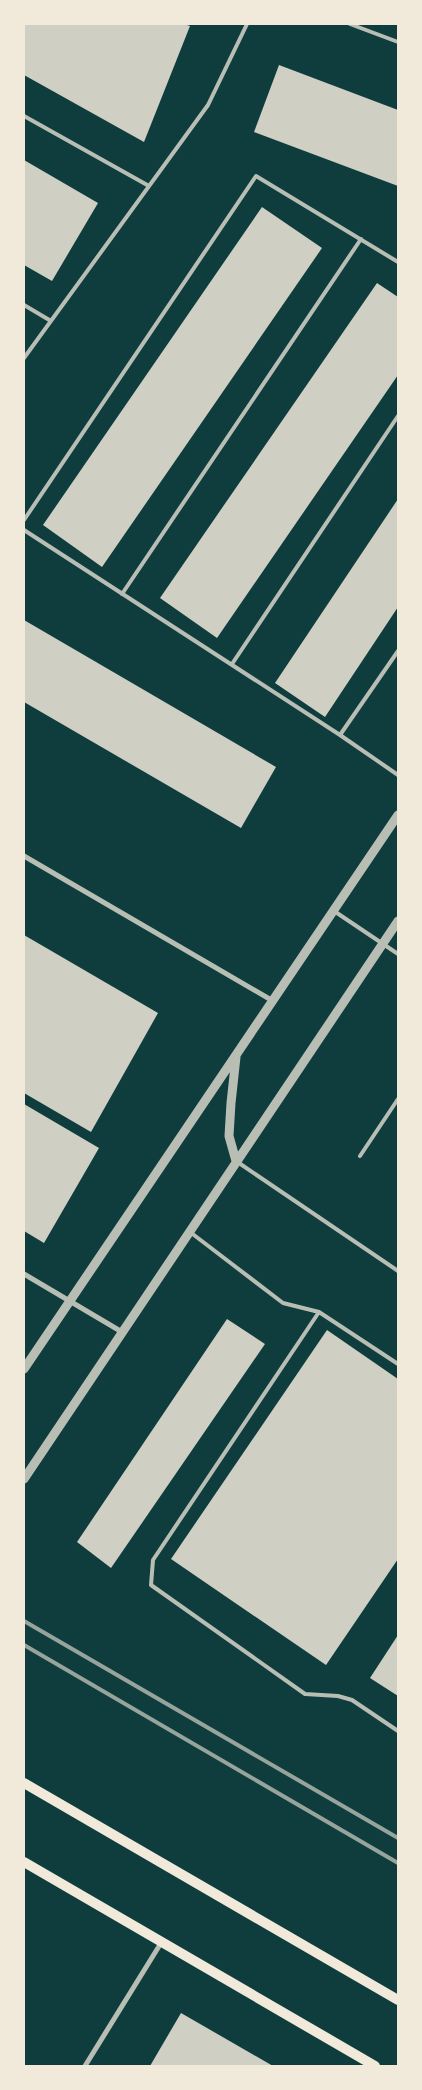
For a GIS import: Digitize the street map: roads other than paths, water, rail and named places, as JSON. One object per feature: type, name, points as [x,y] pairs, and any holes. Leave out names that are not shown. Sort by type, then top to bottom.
[{"type":"main road","points":[[24,1783],[398,2000]]},
{"type":"main road","points":[[24,1862],[375,2066]]},
{"type":"street","points":[[24,1369],[398,814]]},
{"type":"street","points":[[24,856],[273,1001]]},
{"type":"street","points":[[24,1478],[398,921]]},
{"type":"street","points":[[236,1055],[230,1136],[236,1161]]},
{"type":"street","points":[[24,1274],[122,1332]]},
{"type":"street","points":[[85,2066],[162,1943]]},
{"type":"lane","points":[[24,358],[208,105],[247,24]]},
{"type":"lane","points":[[350,24],[398,42]]},
{"type":"lane","points":[[24,116],[149,186]]},
{"type":"lane","points":[[24,520],[256,176],[398,262]]},
{"type":"lane","points":[[122,594],[361,239]]},
{"type":"lane","points":[[24,305],[51,321]]},
{"type":"lane","points":[[232,664],[398,416]]},
{"type":"lane","points":[[24,530],[232,664],[398,775]]},
{"type":"lane","points":[[340,735],[398,651]]},
{"type":"lane","points":[[334,911],[398,954]]},
{"type":"lane","points":[[360,1156],[398,1099]]},
{"type":"lane","points":[[236,1161],[398,1271]]},
{"type":"lane","points":[[190,1232],[284,1303],[319,1312],[398,1364]]},
{"type":"lane","points":[[319,1312],[153,1560],[151,1585],[305,1694],[338,1696],[352,1700],[398,1731]]},
{"type":"railway","points":[[24,1621],[398,1838]]},
{"type":"railway","points":[[24,1645],[398,1863]]}]
